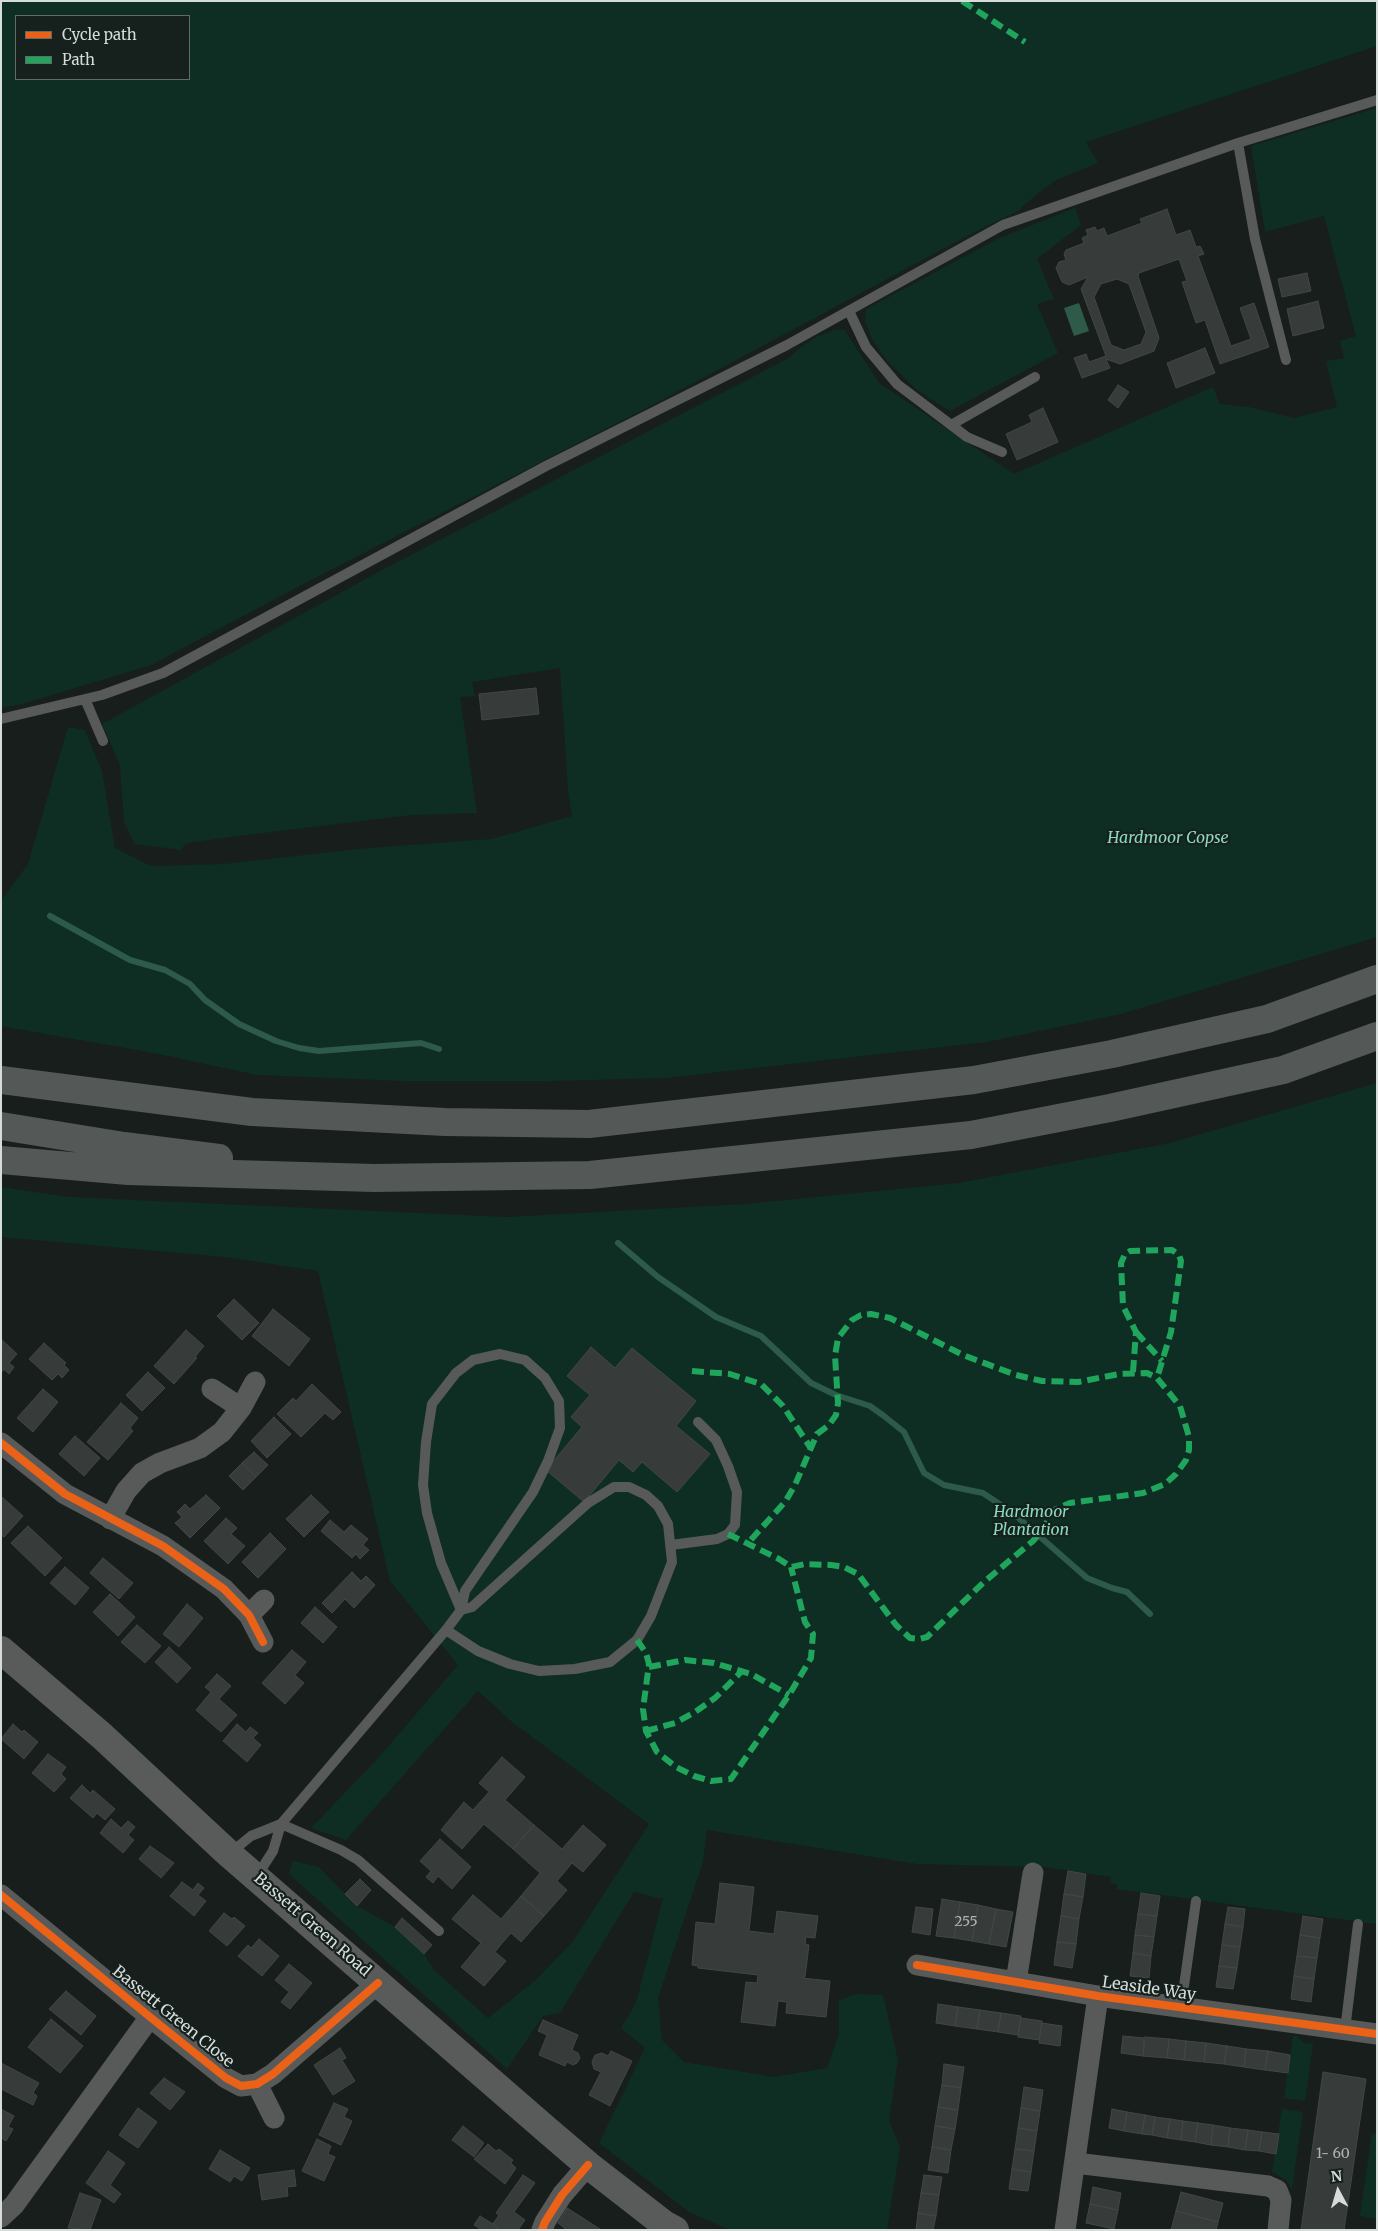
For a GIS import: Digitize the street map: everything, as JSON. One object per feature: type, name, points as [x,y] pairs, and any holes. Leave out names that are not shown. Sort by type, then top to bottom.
[{"type":"highway","points":[[1,1080],[252,1112],[445,1122],[589,1124],[974,1080],[1112,1054],[1267,1019],[1377,979]]},
{"type":"highway","points":[[1,1160],[128,1171],[374,1178],[590,1175],[971,1135],[1110,1108],[1282,1070],[1377,1036]]},
{"type":"highway","points":[[1,1126],[124,1146],[374,1178]]},
{"type":"main road","name":"Bassett Green Road","points":[[1,1650],[102,1736],[229,1854],[588,2165],[664,2224],[675,2230]]},
{"type":"street","points":[[110,1519],[126,1491],[142,1473],[200,1448],[222,1432],[240,1408],[255,1382]]},
{"type":"street","points":[[212,1389],[240,1408]]},
{"type":"street","points":[[1,1443],[65,1494],[163,1546],[224,1588],[249,1615],[263,1642]]},
{"type":"street","points":[[249,1615],[264,1600]]},
{"type":"street","points":[[1016,1982],[1033,1874]]},
{"type":"street","name":"Bassett Green Close","points":[[1,1894],[150,2018],[226,2078],[241,2086],[257,2084]]},
{"type":"street","name":"Leaside Way","points":[[917,1966],[1098,1996],[1377,2034]]},
{"type":"street","points":[[274,2118],[257,2084],[273,2074],[378,1983]]},
{"type":"street","name":"Leaside Way","points":[[1065,2230],[1098,1996]]},
{"type":"street","name":"Bassett Green Close","points":[[1,2217],[14,2206],[150,2018]]},
{"type":"street","points":[[1075,2163],[1268,2186],[1277,2190],[1281,2200],[1278,2230]]},
{"type":"street","points":[[542,2230],[562,2195],[588,2165]]},
{"type":"lane","points":[[1,719],[85,699],[163,673],[546,466],[787,345],[1003,225],[1238,143],[1377,100]]},
{"type":"lane","points":[[1238,143],[1255,239],[1286,360]]},
{"type":"lane","points":[[849,311],[866,347],[897,384],[966,437],[1002,452]]},
{"type":"lane","points":[[951,425],[1035,377]]},
{"type":"lane","points":[[85,699],[103,741]]},
{"type":"lane","points":[[256,1877],[273,1852],[281,1824],[446,1630],[460,1610],[465,1591],[533,1492],[548,1461],[560,1428],[559,1401],[545,1378],[525,1360],[500,1354],[473,1360],[456,1372],[432,1404],[426,1442],[423,1485],[428,1513],[441,1563],[460,1610]]},
{"type":"lane","points":[[671,1545],[717,1539],[728,1534],[735,1525],[737,1492],[728,1466],[716,1440],[698,1422]]},
{"type":"lane","points":[[446,1630],[478,1651],[510,1664],[539,1670],[575,1669],[610,1662],[638,1640],[651,1616],[672,1562],[668,1524],[658,1506],[646,1495],[629,1487],[614,1487],[588,1503],[472,1607],[460,1610]]},
{"type":"lane","points":[[229,1854],[251,1836],[281,1824],[341,1850],[358,1860],[440,1932]]},
{"type":"lane","points":[[1180,2007],[1196,1901]]},
{"type":"lane","points":[[1345,2030],[1358,1924]]},
{"type":"green space","points":[[1,1],[1377,1],[1377,46],[1086,142],[1098,163],[1058,179],[1038,193],[1018,211],[971,234],[660,401],[311,580],[151,665],[22,704],[1,708]]},
{"type":"green space","name":"Hardmoor Copse","points":[[1377,108],[1377,937],[1121,1014],[987,1042],[666,1078],[551,1081],[402,1081],[257,1075],[159,1054],[1,1026],[1,901],[28,864],[68,727],[85,730],[102,771],[115,848],[151,866],[224,864],[368,848],[492,839],[572,816],[568,790],[560,668],[472,682],[475,696],[460,697],[477,813],[411,815],[247,835],[186,843],[181,850],[135,844],[124,822],[120,765],[102,724],[382,570],[789,358],[802,346],[818,336],[834,330],[844,329],[879,383],[1014,474],[1213,387],[1220,404],[1249,407],[1294,418],[1337,407],[1326,361],[1344,358],[1340,341],[1356,336],[1324,216],[1265,232],[1251,146]]},
{"type":"green space","points":[[1075,208],[1081,225],[1037,259],[1054,299],[1037,304],[1058,353],[950,411],[917,390],[887,361],[872,339],[865,322],[866,309],[997,239]]},
{"type":"green space","name":"Hardmoor Plantation","points":[[1377,1083],[1377,1924],[1117,1889],[1117,1884],[1110,1883],[1111,1877],[1046,1867],[917,1864],[707,1830],[703,1862],[658,1998],[662,2040],[684,2062],[774,2077],[827,2068],[839,2034],[839,2001],[855,1994],[883,1995],[898,2060],[889,2120],[900,2148],[887,2230],[730,2230],[689,2212],[599,2143],[645,2048],[621,2028],[636,2003],[663,1899],[634,1892],[560,2013],[543,2016],[507,2069],[289,1874],[293,1861],[319,1867],[357,1906],[395,1927],[424,1954],[434,1970],[488,2018],[537,1979],[574,1940],[649,1824],[512,1722],[478,1691],[346,1840],[311,1828],[381,1755],[458,1665],[390,1581],[318,1271],[225,1257],[1,1237],[1,1187],[69,1197],[507,1217],[745,1204],[959,1183],[1170,1143]]},
{"type":"green space","points":[[1293,2036],[1297,2036],[1304,2043],[1313,2044],[1305,2101],[1284,2098]]},
{"type":"green space","points":[[1282,2109],[1303,2112],[1292,2189],[1286,2180],[1272,2172]]},
{"type":"green space","points":[[1372,2133],[1377,2134],[1377,2219],[1360,2216]]},
{"type":"shaded area","points":[[1079,303],[1089,331],[1074,336],[1064,308]]},
{"type":"building","points":[[1167,209],[1176,235],[1190,230],[1196,247],[1200,246],[1204,254],[1198,256],[1231,346],[1251,339],[1240,308],[1254,303],[1269,347],[1220,364],[1205,320],[1196,323],[1182,282],[1187,281],[1179,259],[1139,273],[1138,276],[1159,338],[1154,351],[1120,364],[1106,359],[1110,368],[1082,378],[1074,358],[1086,354],[1089,362],[1106,356],[1081,289],[1088,277],[1069,285],[1062,282],[1056,268],[1059,262],[1066,260],[1064,254],[1066,250],[1084,243],[1082,238],[1088,235],[1086,230],[1095,227],[1097,231],[1104,228],[1107,236],[1142,223],[1140,219]],"holes":[[[1117,279],[1129,284],[1146,332],[1141,344],[1124,350],[1111,345],[1094,297],[1101,284]]]},
{"type":"building","points":[[1307,273],[1311,291],[1282,297],[1278,279]]},
{"type":"building","points":[[1318,301],[1324,328],[1293,336],[1287,309]]},
{"type":"building","points":[[1205,348],[1215,373],[1176,388],[1167,363]]},
{"type":"building","points":[[1118,385],[1129,392],[1118,408],[1108,400]]},
{"type":"building","points":[[1043,408],[1058,442],[1017,460],[1006,434],[1032,422],[1029,415]]},
{"type":"building","points":[[536,688],[539,714],[482,720],[479,694]]},
{"type":"building","points":[[234,1299],[259,1323],[242,1340],[217,1316]]},
{"type":"building","points":[[273,1309],[310,1339],[289,1366],[252,1336]]},
{"type":"building","points":[[186,1330],[204,1346],[195,1357],[197,1358],[174,1384],[154,1366]]},
{"type":"building","points":[[2,1340],[17,1354],[9,1363],[14,1367],[9,1374],[4,1369],[1,1373]]},
{"type":"building","points":[[44,1343],[66,1363],[64,1365],[69,1370],[62,1378],[58,1374],[52,1380],[29,1359]]},
{"type":"building","points":[[591,1347],[615,1368],[632,1348],[696,1401],[676,1426],[710,1454],[677,1492],[642,1462],[633,1472],[619,1460],[584,1502],[546,1470],[582,1427],[571,1417],[590,1395],[567,1376]]},
{"type":"building","points":[[148,1372],[165,1388],[142,1411],[126,1395]]},
{"type":"building","points":[[312,1384],[341,1412],[333,1420],[325,1413],[301,1437],[277,1414],[293,1398],[296,1401]]},
{"type":"building","points":[[43,1389],[58,1402],[33,1432],[17,1418]]},
{"type":"building","points":[[121,1403],[138,1418],[130,1428],[133,1431],[108,1460],[87,1442]]},
{"type":"building","points":[[274,1417],[291,1434],[267,1458],[251,1441]]},
{"type":"building","points":[[75,1436],[100,1458],[84,1476],[59,1454]]},
{"type":"building","points":[[254,1452],[268,1465],[256,1477],[242,1463]]},
{"type":"building","points":[[242,1463],[256,1477],[243,1490],[229,1476]]},
{"type":"building","points":[[206,1495],[220,1508],[190,1538],[175,1523],[182,1517],[177,1512],[185,1504],[190,1509]]},
{"type":"building","points":[[311,1495],[329,1512],[304,1537],[286,1519]]},
{"type":"building","points":[[1,1496],[23,1516],[4,1537],[1,1535]]},
{"type":"building","points":[[226,1518],[237,1528],[231,1534],[245,1546],[228,1564],[204,1541]]},
{"type":"building","points":[[330,1520],[344,1532],[351,1525],[368,1539],[363,1545],[369,1550],[360,1559],[356,1554],[352,1558],[321,1531]]},
{"type":"building","points":[[28,1526],[62,1558],[45,1576],[11,1543]]},
{"type":"building","points":[[270,1533],[286,1549],[258,1578],[242,1562]]},
{"type":"building","points":[[103,1558],[133,1583],[119,1599],[90,1573]]},
{"type":"building","points":[[65,1567],[89,1588],[75,1605],[50,1583]]},
{"type":"building","points":[[352,1572],[361,1581],[366,1576],[375,1585],[354,1608],[345,1599],[332,1613],[322,1603]]},
{"type":"building","points":[[110,1594],[135,1617],[118,1636],[93,1612]]},
{"type":"building","points":[[187,1604],[203,1618],[179,1647],[163,1634]]},
{"type":"building","points":[[315,1607],[337,1627],[323,1643],[301,1623]]},
{"type":"building","points":[[137,1625],[161,1646],[145,1663],[121,1642]]},
{"type":"building","points":[[169,1647],[191,1668],[177,1683],[155,1662]]},
{"type":"building","points":[[292,1650],[306,1662],[295,1675],[304,1683],[285,1704],[262,1683]]},
{"type":"building","points":[[217,1674],[231,1686],[219,1699],[237,1715],[221,1732],[196,1710],[211,1692],[205,1687]]},
{"type":"building","points":[[13,1724],[22,1732],[24,1730],[38,1742],[24,1759],[1,1739]]},
{"type":"building","points":[[237,1724],[246,1732],[250,1727],[258,1733],[253,1738],[261,1745],[247,1762],[223,1741]]},
{"type":"building","points":[[48,1754],[66,1767],[61,1774],[66,1779],[54,1792],[32,1773]]},
{"type":"building","points":[[502,1757],[525,1777],[505,1800],[534,1825],[513,1849],[484,1824],[462,1849],[441,1830],[464,1802],[473,1810],[489,1792],[479,1783]]},
{"type":"building","points":[[82,1785],[90,1793],[93,1790],[115,1809],[105,1820],[97,1813],[93,1818],[70,1798]]},
{"type":"building","points":[[111,1819],[121,1828],[128,1821],[135,1827],[128,1835],[134,1840],[123,1853],[100,1833]]},
{"type":"building","points":[[534,1825],[562,1849],[583,1825],[606,1845],[583,1872],[572,1863],[557,1881],[567,1890],[544,1916],[521,1896],[540,1873],[513,1849]]},
{"type":"building","points":[[440,1839],[471,1867],[452,1889],[438,1876],[433,1883],[426,1877],[431,1871],[420,1861]]},
{"type":"building","points":[[150,1846],[174,1863],[161,1878],[139,1859]]},
{"type":"building","points":[[1068,1871],[1086,1874],[1083,1897],[1064,1894]]},
{"type":"building","points":[[360,1879],[371,1890],[357,1906],[345,1894]]},
{"type":"building","points":[[182,1882],[193,1890],[198,1883],[204,1888],[198,1895],[206,1901],[194,1916],[170,1896]]},
{"type":"building","points":[[720,1883],[754,1887],[749,1931],[774,1934],[777,1911],[818,1916],[815,1938],[806,1937],[805,1944],[809,1945],[805,1977],[802,1978],[830,1981],[826,2017],[786,2013],[787,2002],[778,2001],[775,2026],[741,2022],[746,1982],[757,1983],[758,1975],[698,1968],[698,1966],[692,1965],[696,1922],[715,1924]]},
{"type":"building","points":[[1141,1893],[1160,1896],[1157,1916],[1138,1914]]},
{"type":"building","points":[[1064,1894],[1083,1897],[1079,1919],[1061,1916]]},
{"type":"building","points":[[473,1895],[501,1919],[521,1896],[544,1916],[521,1942],[511,1933],[503,1942],[495,1952],[506,1961],[484,1986],[461,1967],[481,1943],[452,1919]]},
{"type":"building","points":[[942,1899],[960,1902],[954,1938],[936,1936]]},
{"type":"building","points":[[960,1902],[978,1905],[972,1941],[954,1938]]},
{"type":"building","points":[[978,1905],[996,1909],[989,1944],[972,1941]]},
{"type":"building","points":[[916,1907],[933,1909],[930,1935],[912,1932]]},
{"type":"building","points":[[1228,1907],[1245,1909],[1243,1927],[1225,1924]]},
{"type":"building","points":[[996,1909],[1013,1912],[1006,1947],[989,1944]]},
{"type":"building","points":[[224,1913],[232,1919],[234,1917],[245,1926],[227,1946],[209,1931]]},
{"type":"building","points":[[1138,1914],[1157,1916],[1154,1937],[1135,1935]]},
{"type":"building","points":[[1061,1916],[1079,1919],[1076,1944],[1057,1942]]},
{"type":"building","points":[[1303,1916],[1323,1919],[1320,1938],[1300,1935]]},
{"type":"building","points":[[402,1918],[432,1945],[424,1954],[395,1927]]},
{"type":"building","points":[[1225,1924],[1243,1927],[1240,1947],[1222,1945]]},
{"type":"building","points":[[1135,1935],[1154,1937],[1151,1956],[1133,1953]]},
{"type":"building","points":[[1300,1935],[1320,1938],[1317,1958],[1297,1956]]},
{"type":"building","points":[[259,1939],[279,1956],[262,1976],[238,1956],[248,1945],[251,1948]]},
{"type":"building","points":[[1057,1942],[1076,1944],[1072,1968],[1054,1965]]},
{"type":"building","points":[[1222,1945],[1240,1947],[1237,1968],[1219,1966]]},
{"type":"building","points":[[1133,1953],[1151,1956],[1149,1978],[1130,1976]]},
{"type":"building","points":[[1297,1956],[1317,1958],[1314,1979],[1294,1976]]},
{"type":"building","points":[[289,1964],[312,1983],[290,2009],[281,2002],[289,1992],[275,1980]]},
{"type":"building","points":[[1219,1966],[1237,1968],[1233,1989],[1216,1987]]},
{"type":"building","points":[[1294,1976],[1314,1979],[1311,2002],[1291,1999]]},
{"type":"building","points":[[66,1991],[96,2016],[81,2035],[49,2009]]},
{"type":"building","points":[[938,2004],[958,2007],[955,2026],[936,2023]]},
{"type":"building","points":[[958,2007],[980,2010],[977,2029],[955,2026]]},
{"type":"building","points":[[980,2010],[1001,2013],[998,2032],[977,2029]]},
{"type":"building","points":[[1001,2013],[1021,2016],[1018,2035],[998,2032]]},
{"type":"building","points":[[1021,2018],[1042,2021],[1039,2040],[1018,2037]]},
{"type":"building","points":[[51,2019],[83,2046],[60,2073],[28,2047]]},
{"type":"building","points":[[543,2020],[578,2035],[572,2050],[578,2053],[580,2058],[577,2063],[573,2065],[567,2062],[565,2066],[539,2055],[547,2035],[538,2031]]},
{"type":"building","points":[[1042,2023],[1062,2026],[1060,2046],[1039,2043]]},
{"type":"building","points":[[1123,2036],[1144,2038],[1143,2056],[1121,2053]]},
{"type":"building","points":[[1145,2037],[1169,2039],[1167,2058],[1143,2056]]},
{"type":"building","points":[[1169,2039],[1186,2041],[1184,2060],[1167,2058]]},
{"type":"building","points":[[1186,2041],[1206,2043],[1204,2062],[1184,2060]]},
{"type":"building","points":[[1206,2043],[1227,2046],[1224,2064],[1204,2062]]},
{"type":"building","points":[[1227,2046],[1246,2049],[1244,2067],[1224,2064]]},
{"type":"building","points":[[340,2048],[346,2058],[342,2060],[355,2081],[333,2095],[314,2065]]},
{"type":"building","points":[[1246,2049],[1268,2051],[1265,2070],[1244,2067]]},
{"type":"building","points":[[611,2051],[632,2061],[610,2106],[589,2095],[601,2072],[594,2069],[592,2062],[595,2055],[602,2053],[608,2056]]},
{"type":"building","points":[[1268,2051],[1290,2055],[1288,2073],[1265,2070]]},
{"type":"building","points":[[1,2063],[39,2083],[33,2093],[37,2096],[33,2105],[1,2089]]},
{"type":"building","points":[[944,2064],[964,2067],[961,2088],[942,2085]]},
{"type":"building","points":[[1323,2072],[1366,2079],[1344,2230],[1301,2230]]},
{"type":"building","points":[[164,2078],[185,2092],[170,2110],[150,2093]]},
{"type":"building","points":[[942,2085],[961,2088],[958,2110],[938,2107]]},
{"type":"building","points":[[1024,2087],[1043,2090],[1040,2111],[1021,2108]]},
{"type":"building","points":[[334,2103],[348,2109],[344,2117],[352,2121],[341,2145],[319,2135]]},
{"type":"building","points":[[938,2107],[958,2110],[955,2129],[935,2126]]},
{"type":"building","points":[[138,2108],[157,2122],[138,2148],[119,2135]]},
{"type":"building","points":[[1021,2108],[1040,2111],[1037,2131],[1018,2128]]},
{"type":"building","points":[[1,2109],[14,2116],[8,2127],[13,2129],[6,2141],[1,2138]]},
{"type":"building","points":[[1112,2109],[1127,2112],[1124,2131],[1109,2128]]},
{"type":"building","points":[[1127,2112],[1145,2115],[1142,2134],[1124,2131]]},
{"type":"building","points":[[1145,2115],[1155,2117],[1152,2135],[1142,2134]]},
{"type":"building","points":[[1155,2117],[1170,2119],[1167,2138],[1152,2135]]},
{"type":"building","points":[[1170,2119],[1183,2121],[1181,2140],[1167,2138]]},
{"type":"building","points":[[1183,2121],[1198,2123],[1195,2142],[1181,2140]]},
{"type":"building","points":[[1198,2123],[1213,2125],[1211,2145],[1195,2142]]},
{"type":"building","points":[[1213,2125],[1230,2128],[1228,2147],[1211,2145]]},
{"type":"building","points":[[463,2126],[484,2143],[474,2157],[452,2140]]},
{"type":"building","points":[[935,2126],[955,2129],[951,2150],[932,2147]]},
{"type":"building","points":[[1018,2128],[1037,2131],[1034,2151],[1015,2149]]},
{"type":"building","points":[[1230,2128],[1248,2130],[1245,2150],[1228,2147]]},
{"type":"building","points":[[1248,2130],[1262,2132],[1259,2151],[1245,2150]]},
{"type":"building","points":[[1262,2132],[1279,2134],[1276,2154],[1259,2151]]},
{"type":"building","points":[[317,2139],[331,2146],[328,2154],[335,2157],[324,2181],[302,2171]]},
{"type":"building","points":[[488,2144],[496,2151],[499,2149],[513,2160],[511,2163],[516,2168],[505,2184],[474,2159]]},
{"type":"building","points":[[932,2147],[951,2150],[948,2173],[928,2170]]},
{"type":"building","points":[[1015,2149],[1034,2151],[1031,2172],[1012,2169]]},
{"type":"building","points":[[220,2150],[250,2168],[242,2181],[234,2176],[230,2182],[209,2169]]},
{"type":"building","points":[[108,2151],[125,2163],[110,2185],[121,2194],[114,2203],[86,2183]]},
{"type":"building","points":[[1012,2169],[1031,2172],[1028,2191],[1009,2189]]},
{"type":"building","points":[[294,2170],[296,2186],[287,2187],[288,2196],[262,2200],[258,2175]]},
{"type":"building","points":[[523,2175],[535,2183],[514,2212],[525,2220],[518,2230],[500,2230],[493,2224],[499,2215],[496,2213]]},
{"type":"building","points":[[924,2175],[942,2177],[939,2195],[921,2193]]},
{"type":"building","points":[[1093,2187],[1121,2193],[1118,2210],[1090,2204]]},
{"type":"building","points":[[1181,2192],[1223,2203],[1218,2222],[1176,2211]]},
{"type":"building","points":[[80,2193],[101,2200],[90,2230],[68,2228]]},
{"type":"building","points":[[921,2193],[939,2195],[936,2216],[918,2213]]},
{"type":"building","points":[[1090,2204],[1118,2210],[1114,2229],[1086,2223]]},
{"type":"building","points":[[567,2208],[600,2230],[567,2230],[558,2223]]},
{"type":"building","points":[[1176,2211],[1218,2222],[1216,2230],[1171,2230]]},
{"type":"building","points":[[918,2213],[936,2216],[933,2230],[916,2230]]},
{"type":"building","points":[[480,2216],[500,2230],[482,2230],[474,2225]]},
{"type":"waterway","points":[[50,916],[130,960],[165,970],[190,984],[205,1000],[239,1024],[276,1041],[299,1048],[319,1051],[421,1043],[439,1049]]},
{"type":"waterway","points":[[618,1243],[658,1277],[716,1317],[761,1336],[811,1383],[836,1395],[870,1406],[884,1416],[904,1432],[924,1473],[944,1485],[983,1493],[1013,1513],[1087,1578],[1127,1592],[1150,1614]]},
{"type":"marked path","points":[[962,1],[1025,42]]},
{"type":"marked path","points":[[1133,1372],[1136,1332],[1123,1306],[1121,1263],[1125,1254],[1130,1251],[1172,1250],[1179,1255],[1181,1261],[1171,1332],[1157,1378]]},
{"type":"marked path","points":[[728,1534],[779,1559],[791,1567],[805,1564],[831,1565],[844,1567],[858,1574],[896,1625],[910,1638],[919,1639],[927,1637],[984,1582],[1033,1541],[1044,1528],[1052,1511],[1070,1503],[1143,1493],[1165,1484],[1176,1474],[1186,1460],[1189,1450],[1189,1437],[1180,1406],[1157,1378],[1147,1373],[1119,1374],[1078,1382],[1042,1381],[1016,1375],[963,1355],[890,1318],[871,1314],[861,1315],[852,1320],[838,1338],[835,1356],[838,1403],[836,1415],[829,1425],[817,1434],[795,1485],[785,1502],[748,1543]]},
{"type":"marked path","points":[[1136,1332],[1162,1361]]},
{"type":"marked path","points":[[692,1371],[730,1374],[761,1384],[783,1406],[810,1447]]},
{"type":"marked path","points":[[637,1640],[646,1653],[649,1664],[643,1709],[646,1731],[657,1752],[676,1767],[694,1776],[711,1781],[731,1779],[789,1695],[811,1658],[813,1634],[805,1622],[791,1567]]},
{"type":"marked path","points":[[649,1667],[685,1660],[714,1663],[751,1674],[789,1695]]},
{"type":"marked path","points":[[646,1731],[675,1723],[695,1712],[715,1698],[742,1671]]},
{"type":"cycle path","points":[[1,1443],[65,1494],[163,1546],[224,1589],[249,1615],[263,1642]]},
{"type":"cycle path","points":[[1,1895],[226,2078],[241,2086],[257,2084],[273,2074],[378,1983]]},
{"type":"cycle path","points":[[917,1965],[1098,1996],[1377,2034]]},
{"type":"cycle path","points":[[542,2230],[562,2195],[588,2165]]}]
